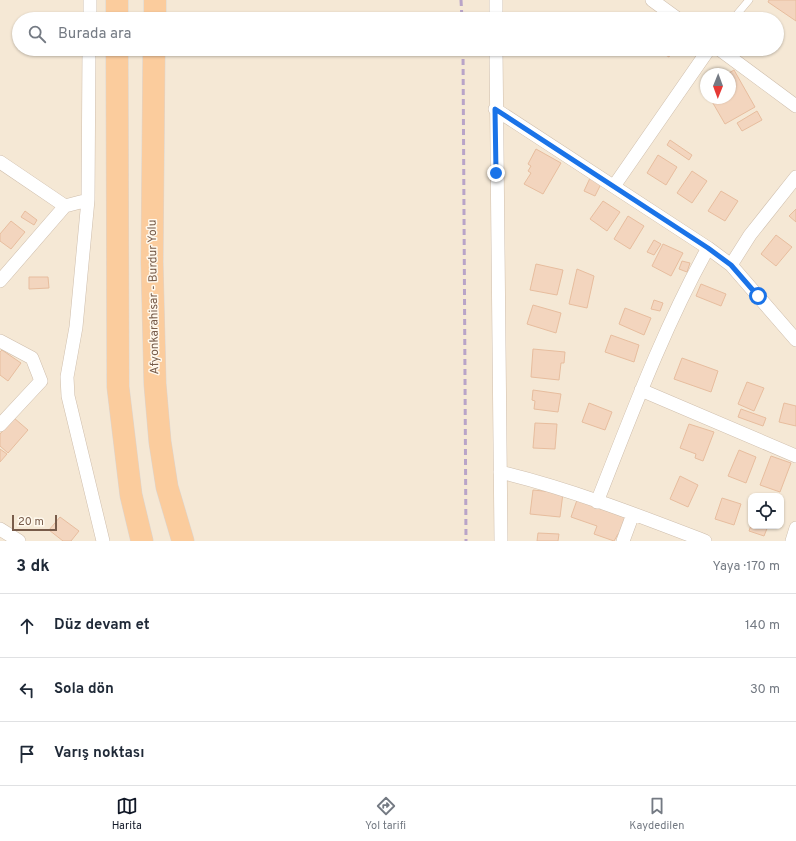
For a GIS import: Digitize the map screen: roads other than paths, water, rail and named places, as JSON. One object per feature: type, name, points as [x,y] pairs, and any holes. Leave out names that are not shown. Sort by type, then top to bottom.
[{"type":"highway","points":[[117,0],[117,12]]},
{"type":"highway","points":[[155,0],[155,12]]},
{"type":"highway","points":[[117,56],[118,388],[131,495],[142,541]]},
{"type":"highway","name":"Afyonkarahisar - Burdur Yolu","points":[[154,56],[152,262],[155,384],[160,442],[167,487],[183,541]]},
{"type":"street","points":[[90,0],[90,12]]},
{"type":"street","points":[[496,0],[496,12]]},
{"type":"street","points":[[652,0],[668,12]]},
{"type":"street","points":[[89,56],[88,200],[76,327],[67,376],[68,396],[103,541]]},
{"type":"street","points":[[496,56],[495,109],[499,302],[501,541]]},
{"type":"street","points":[[614,186],[704,56]]},
{"type":"street","points":[[728,56],[796,106]]},
{"type":"street","points":[[495,109],[708,248],[731,265],[796,340]]},
{"type":"street","points":[[0,162],[65,206]]},
{"type":"street","points":[[731,265],[750,235],[796,177]]},
{"type":"street","points":[[0,281],[65,206],[88,200]]},
{"type":"street","points":[[597,502],[641,390],[682,294],[708,248]]},
{"type":"street","points":[[0,341],[32,358],[41,381],[0,425]]},
{"type":"street","points":[[641,390],[728,429],[796,456]]},
{"type":"street","points":[[500,472],[527,478],[633,514],[705,541]]},
{"type":"street","points":[[623,541],[633,514]]},
{"type":"street","points":[[792,541],[796,528]]},
{"type":"street","points":[[0,529],[19,541]]},
{"type":"lane","points":[[739,12],[749,0]]},
{"type":"railway","points":[[461,0],[462,12]]},
{"type":"railway","points":[[463,56],[466,541]]}]
